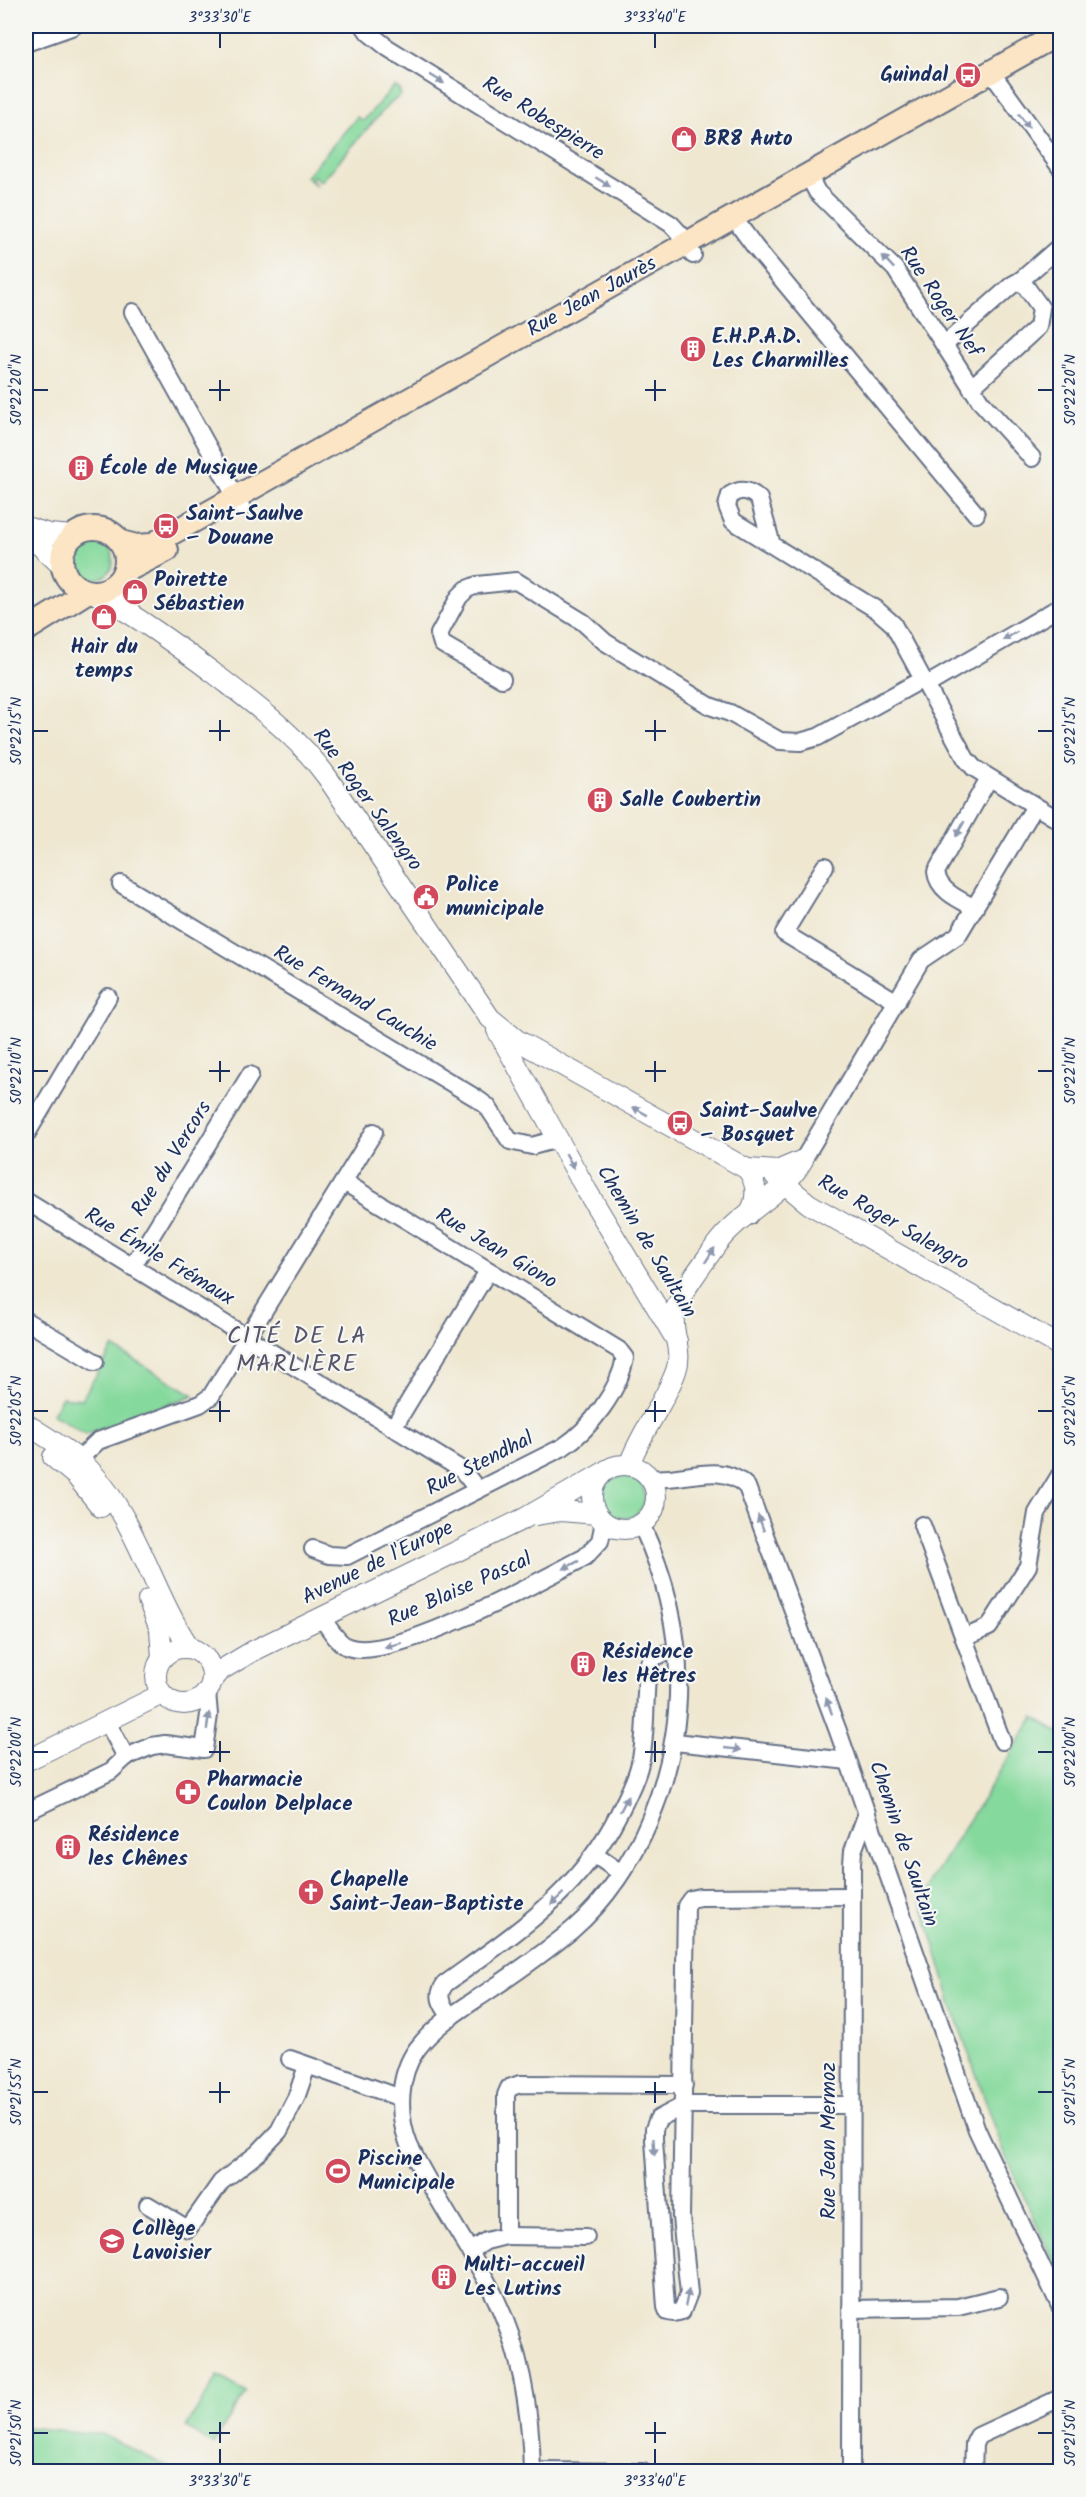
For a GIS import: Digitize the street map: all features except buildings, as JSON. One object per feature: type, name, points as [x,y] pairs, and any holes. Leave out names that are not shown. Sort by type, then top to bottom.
[{"type":"main road","name":"Rue Jean Jaurès","points":[[122,576],[239,503],[994,78],[1060,33]]},
{"type":"main road","name":"Rue Jean Jaurès","points":[[994,78],[1060,48]]},
{"type":"main road","name":"Rue Jean Jaurès","points":[[690,249],[741,228],[811,181]]},
{"type":"main road","name":"Rue Jean Jaurès","points":[[121,542],[136,546],[151,545],[239,503]]},
{"type":"main road","points":[[26,614],[54,597],[61,587],[64,548],[73,536],[87,528],[99,528],[113,534],[121,542],[126,556],[122,576],[107,589],[90,592],[26,630]]},
{"type":"main road","points":[[63,569],[73,584],[90,592]]},
{"type":"street","points":[[26,43],[74,26]]},
{"type":"street","name":"Rue Robespierre","points":[[364,26],[388,48],[670,224],[690,249]]},
{"type":"street","points":[[994,78],[1060,167]]},
{"type":"street","name":"Rue Roger Nef","points":[[811,181],[895,269],[971,388],[985,407],[1032,458]]},
{"type":"street","points":[[741,228],[754,247],[976,514]]},
{"type":"street","points":[[944,345],[1060,246]]},
{"type":"street","points":[[971,388],[1040,323],[1042,313],[1039,303],[1021,280]]},
{"type":"street","points":[[133,312],[239,503]]},
{"type":"street","points":[[26,527],[49,534],[73,536]]},
{"type":"street","points":[[26,533],[63,569]]},
{"type":"street","points":[[772,545],[888,620],[925,682],[966,759],[989,778],[1060,821]]},
{"type":"street","points":[[122,576],[121,600],[132,615]]},
{"type":"street","points":[[502,680],[442,644],[439,634],[459,597],[467,589],[477,585],[516,581],[583,622],[604,642],[705,704],[730,713],[780,741],[800,742],[818,737],[925,682],[1060,607]]},
{"type":"street","name":"Rue Roger Salengro","points":[[90,592],[132,615],[261,709],[307,752],[490,1018],[507,1034],[543,1056],[755,1171],[777,1176],[817,1209],[1060,1346]]},
{"type":"street","points":[[975,908],[946,891],[939,882],[936,872],[989,778]]},
{"type":"street","points":[[786,1183],[803,1160],[921,960],[954,939],[975,908],[1035,806]]},
{"type":"street","points":[[825,866],[784,933],[897,1002]]},
{"type":"street","name":"Rue Fernand Cauchie","points":[[121,884],[476,1098],[487,1106],[510,1141],[532,1146],[558,1139]]},
{"type":"street","points":[[26,1135],[108,997]]},
{"type":"street","name":"Chemin de Saultain","points":[[490,1018],[523,1073],[558,1139],[653,1299],[662,1319],[677,1341],[680,1358],[676,1372],[638,1442],[629,1465]]},
{"type":"street","points":[[523,1073],[530,1060],[543,1056]]},
{"type":"street","name":"Rue du Vercors","points":[[132,1266],[250,1075]]},
{"type":"street","points":[[73,1464],[98,1441],[205,1402],[211,1396],[374,1132]]},
{"type":"street","points":[[747,1215],[756,1196],[753,1179],[755,1171],[782,1170],[803,1160]]},
{"type":"street","name":"Rue Jean Giono","points":[[344,1182],[624,1355]]},
{"type":"street","name":"Rue Roger Salengro","points":[[677,1341],[674,1316],[679,1302],[721,1240],[786,1183]]},
{"type":"street","name":"Rue Émile Frémaux","points":[[26,1201],[462,1470],[478,1490]]},
{"type":"street","points":[[393,1428],[488,1271]]},
{"type":"street","points":[[653,1299],[663,1305],[679,1302]]},
{"type":"street","points":[[26,1321],[95,1362]]},
{"type":"street","name":"Rue Stendhal","points":[[313,1549],[329,1555],[347,1556],[555,1452],[586,1429],[603,1407],[623,1366],[624,1355]]},
{"type":"street","points":[[26,1424],[73,1464],[120,1541],[157,1618],[162,1658],[156,1674],[162,1694],[170,1700],[184,1704],[198,1700],[209,1687]]},
{"type":"street","points":[[26,1439],[94,1475],[118,1509],[171,1617],[195,1650],[210,1665],[209,1714],[204,1749],[158,1744],[126,1757],[111,1771],[26,1812]]},
{"type":"street","points":[[629,1465],[642,1470],[650,1478],[655,1489],[655,1505],[650,1515],[641,1524],[622,1529],[600,1518],[592,1493],[601,1474],[610,1467],[629,1465]]},
{"type":"street","name":"Avenue de l'Europe","points":[[209,1687],[221,1670],[253,1651],[525,1518],[601,1474]]},
{"type":"street","name":"Chemin de Saultain","points":[[650,1478],[719,1474],[739,1479],[747,1487],[867,1813],[977,2130],[1060,2306]]},
{"type":"street","points":[[964,1638],[989,1627],[1028,1566],[1035,1518],[1060,1475]]},
{"type":"street","name":"Avenue de l'Europe","points":[[525,1518],[561,1511],[600,1518]]},
{"type":"street","name":"Rue Blaise Pascal","points":[[321,1617],[340,1641],[350,1648],[364,1650],[402,1642],[448,1624],[585,1557],[600,1541],[600,1518]]},
{"type":"street","points":[[641,1524],[662,1575],[677,1650],[679,1692],[675,1743],[661,1792],[641,1839],[621,1873],[593,1909],[573,1929],[429,2035],[414,2054],[404,2079],[401,2098],[403,2127],[409,2145],[500,2308],[516,2359],[527,2407],[532,2471],[643,2472]]},
{"type":"street","points":[[922,1525],[1002,1741]]},
{"type":"street","points":[[162,1658],[174,1649],[195,1650]]},
{"type":"street","name":"Avenue de l'Europe","points":[[195,1650],[234,1653],[253,1651]]},
{"type":"street","points":[[451,2017],[440,2000],[440,1992],[445,1984],[552,1905],[595,1855],[629,1793],[640,1765],[645,1733],[649,1663],[656,1656],[677,1650]]},
{"type":"street","points":[[26,1761],[162,1694]]},
{"type":"street","points":[[107,1722],[126,1757]]},
{"type":"street","points":[[675,1743],[848,1761]]},
{"type":"street","name":"Rue Jean Mermoz","points":[[851,2472],[853,1851],[867,1813]]},
{"type":"street","points":[[595,1855],[621,1873]]},
{"type":"street","points":[[852,1896],[700,1897],[688,1902],[685,1912],[684,2105],[681,2217],[689,2294],[685,2307],[674,2313],[668,2312],[653,2134],[658,2120],[684,2105],[852,2105]]},
{"type":"street","points":[[290,2059],[401,2098]]},
{"type":"street","points":[[148,2205],[188,2229],[221,2182],[258,2153],[279,2132],[307,2066]]},
{"type":"street","points":[[506,2236],[506,2095],[509,2088],[520,2084],[684,2085]]},
{"type":"street","points":[[470,2251],[486,2241],[506,2236],[586,2237]]},
{"type":"street","points":[[851,2309],[958,2307],[999,2297]]},
{"type":"street","points":[[973,2472],[974,2444],[978,2436],[1060,2398]]},
{"type":"green space","points":[[394,86],[399,89],[401,95],[388,105],[321,182],[314,176],[311,180],[317,186],[306,177],[357,117],[363,121]]},
{"type":"green space","points":[[94,541],[108,546],[113,560],[108,574],[94,579],[80,574],[75,560],[80,546]]},
{"type":"green space","points":[[113,1347],[194,1395],[86,1434],[52,1414],[62,1397],[82,1399]]},
{"type":"green space","points":[[624,1476],[632,1477],[639,1482],[644,1489],[644,1505],[639,1512],[632,1517],[624,1518],[616,1517],[609,1512],[604,1505],[603,1497],[604,1489],[609,1482],[616,1477]]},
{"type":"green space","points":[[1034,1717],[1060,1733],[1060,2276],[1005,2155],[955,2015],[922,1903],[937,1871]]},
{"type":"green space","points":[[218,2376],[246,2392],[213,2444],[186,2427]]},
{"type":"green space","points":[[26,2427],[102,2434],[176,2471],[26,2471]]},
{"type":"place","name":"Guindal","points":[[968,75]]},
{"type":"place","name":"BR8 Auto","points":[[684,139]]},
{"type":"place","name":"E.H.P.A.D. Les Charmilles","points":[[693,349]]},
{"type":"place","name":"École de Musique","points":[[81,468]]},
{"type":"place","name":"Saint-Saulve – Douane","points":[[166,526]]},
{"type":"place","name":"Poirette Sébastien","points":[[135,592]]},
{"type":"place","name":"Hair du temps","points":[[104,617]]},
{"type":"place","name":"Salle Coubertin","points":[[600,800]]},
{"type":"place","name":"Police municipale","points":[[426,897]]},
{"type":"place","name":"Saint-Saulve – Bosquet","points":[[680,1123]]},
{"type":"place","name":"Résidence les Hêtres","points":[[583,1664]]},
{"type":"place","name":"Pharmacie Coulon Delplace","points":[[188,1792]]},
{"type":"place","name":"Résidence les Chênes","points":[[68,1847]]},
{"type":"place","name":"Chapelle Saint-Jean-Baptiste","points":[[311,1892]]},
{"type":"place","name":"Piscine Municipale","points":[[338,2171]]},
{"type":"place","name":"Collège Lavoisier","points":[[112,2241]]},
{"type":"place","name":"Multi-accueil Les Lutins","points":[[444,2277]]},
{"type":"district","name":"CITÉ DE LA MARLIÈRE","points":[[297,1350]]}]
